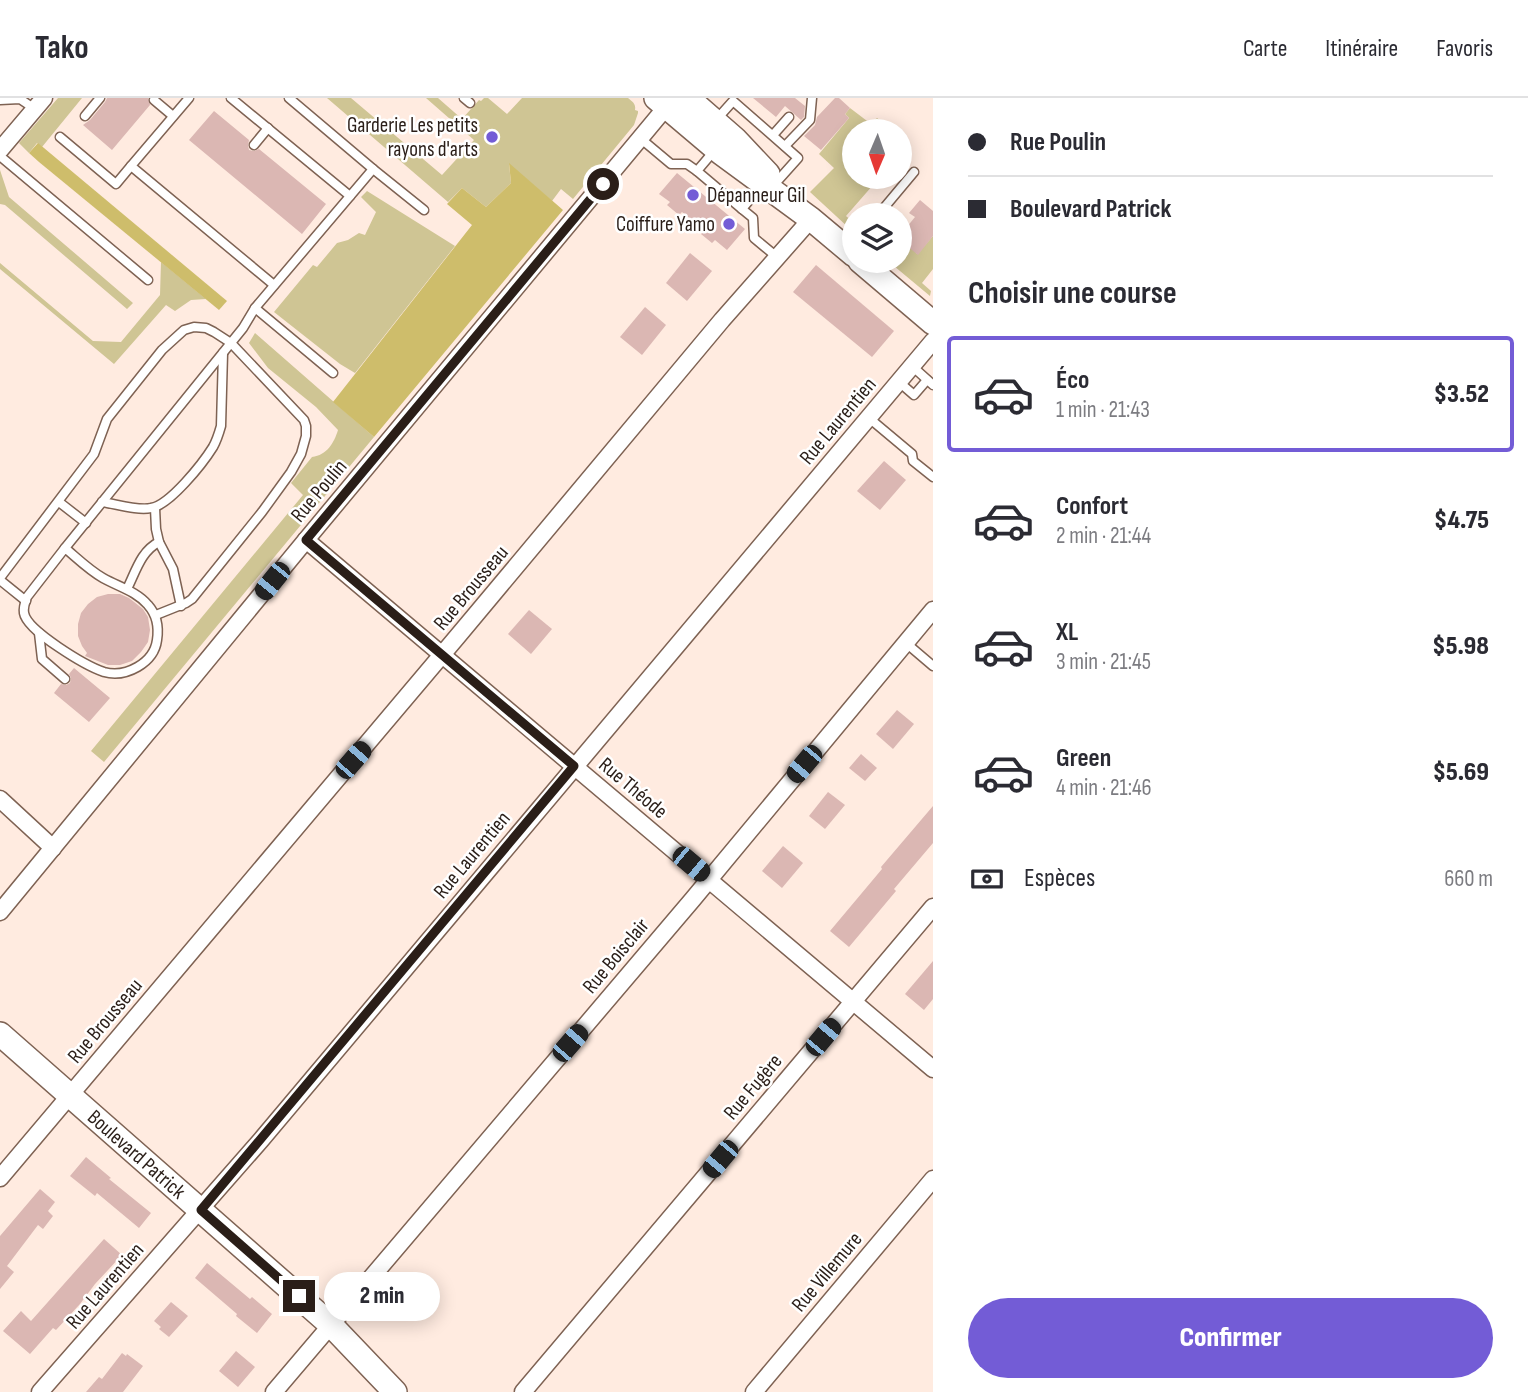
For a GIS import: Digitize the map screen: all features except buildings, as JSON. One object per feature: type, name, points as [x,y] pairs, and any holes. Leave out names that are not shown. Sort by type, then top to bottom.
[{"type":"street","points":[[688,98],[735,139],[770,183]]},
{"type":"street","points":[[665,101],[716,149],[770,183],[842,243]]},
{"type":"street","name":"Rue Poulin","points":[[0,912],[640,138],[665,101]]},
{"type":"street","points":[[0,150],[39,104]]},
{"type":"street","name":"Rue Brousseau","points":[[0,1178],[705,341],[811,219]]},
{"type":"street","points":[[879,273],[930,315]]},
{"type":"street","name":"Rue Laurentien","points":[[40,1392],[201,1210],[933,341]]},
{"type":"street","name":"Rue Théode","points":[[306,540],[933,1069]]},
{"type":"street","name":"Rue Boisclair","points":[[274,1392],[933,610]]},
{"type":"street","points":[[0,799],[53,848]]},
{"type":"street","name":"Rue Fugère","points":[[523,1392],[933,907]]},
{"type":"street","name":"Boulevard Patrick","points":[[0,1034],[331,1325],[395,1392]]},
{"type":"street","name":"Rue Villemure","points":[[754,1392],[933,1179]]},
{"type":"lane","points":[[85,116],[100,98]]},
{"type":"lane","points":[[60,137],[116,184],[189,98]]},
{"type":"lane","points":[[231,98],[350,196]]},
{"type":"lane","points":[[289,98],[424,210]]},
{"type":"lane","points":[[785,146],[810,120],[812,98]]},
{"type":"lane","points":[[0,100],[20,99],[39,104]]},
{"type":"lane","points":[[154,100],[173,117]]},
{"type":"lane","points":[[715,121],[733,101],[798,158],[742,209]]},
{"type":"lane","points":[[773,135],[789,117]]},
{"type":"lane","points":[[254,145],[268,128]]},
{"type":"lane","points":[[640,138],[671,164],[687,164],[697,171],[753,218],[754,238],[777,257]]},
{"type":"lane","points":[[697,171],[716,149]]},
{"type":"lane","points":[[0,156],[148,281]]},
{"type":"lane","points":[[131,166],[274,285]]},
{"type":"lane","points":[[65,548],[94,572],[138,595],[156,615],[157,645],[147,660],[136,668],[122,673],[103,671],[80,661],[39,633],[27,620],[24,613],[26,601],[65,548],[223,354],[274,285],[373,169]]},
{"type":"lane","points":[[888,203],[914,172]]},
{"type":"lane","points":[[256,308],[333,373]]},
{"type":"lane","points":[[26,601],[0,579],[94,454],[107,419],[162,350],[184,330],[194,327],[214,331],[231,343],[304,420],[306,436],[301,454],[282,485],[192,598],[181,606],[156,615]]},
{"type":"lane","points":[[102,502],[146,509],[164,504],[176,494],[214,446],[221,426],[223,354]]},
{"type":"lane","points":[[899,382],[914,395],[930,382],[912,366]]},
{"type":"lane","points":[[869,418],[912,454],[913,461],[933,477]]},
{"type":"lane","points":[[59,502],[86,523]]},
{"type":"lane","points":[[155,508],[159,542],[173,569],[181,606]]},
{"type":"lane","points":[[127,589],[145,553],[159,542]]},
{"type":"lane","points":[[39,633],[42,659],[65,680]]},
{"type":"lane","points":[[905,643],[933,666]]},
{"type":"shaded area","points":[[58,98],[82,98],[42,147],[37,143],[29,153],[19,143]]},
{"type":"shaded area","points":[[327,98],[351,98],[442,175],[474,140],[426,98],[438,98],[462,119],[484,98],[488,98],[507,114],[522,98],[628,98],[634,103],[638,113],[634,125],[573,199],[561,189],[552,201],[509,164],[511,183],[486,207],[462,188],[448,202]]},
{"type":"shaded area","points":[[850,108],[864,119],[848,119],[845,114]]},
{"type":"shaded area","points":[[842,126],[842,189],[870,189],[857,203],[842,203],[842,222],[810,192],[834,168],[819,154]]},
{"type":"shaded area","points":[[38,143],[227,301],[219,310],[39,162],[29,153]]},
{"type":"shaded area","points":[[509,163],[563,210],[374,437],[333,402],[472,225],[447,204],[462,188],[486,207],[511,183]]},
{"type":"shaded area","points":[[0,170],[9,197],[133,303],[127,309],[5,205],[0,204]]},
{"type":"shaded area","points":[[367,191],[455,246],[355,373],[274,312],[313,265],[317,267],[337,243],[359,233],[365,235],[376,212],[361,197]]},
{"type":"shaded area","points":[[933,236],[933,269],[922,283],[931,291],[930,296],[902,273],[912,273],[912,246],[917,254]]},
{"type":"shaded area","points":[[161,262],[206,299],[191,300],[175,311],[166,305],[114,364],[0,269],[0,263],[93,341],[121,342],[160,295]]},
{"type":"shaded area","points":[[255,333],[374,437],[104,762],[91,751],[303,495],[291,483],[312,457],[329,448],[338,430],[316,407],[268,368],[249,343]]},
{"type":"place","name":"Garderie Les petits rayons d'arts","points":[[492,137]]},
{"type":"place","name":"Dépanneur Gil","points":[[693,195]]},
{"type":"place","name":"Coiffure Yamo","points":[[729,224]]},
{"type":"route","points":[[299,1296],[201,1210],[574,766],[306,540],[603,184]]}]
